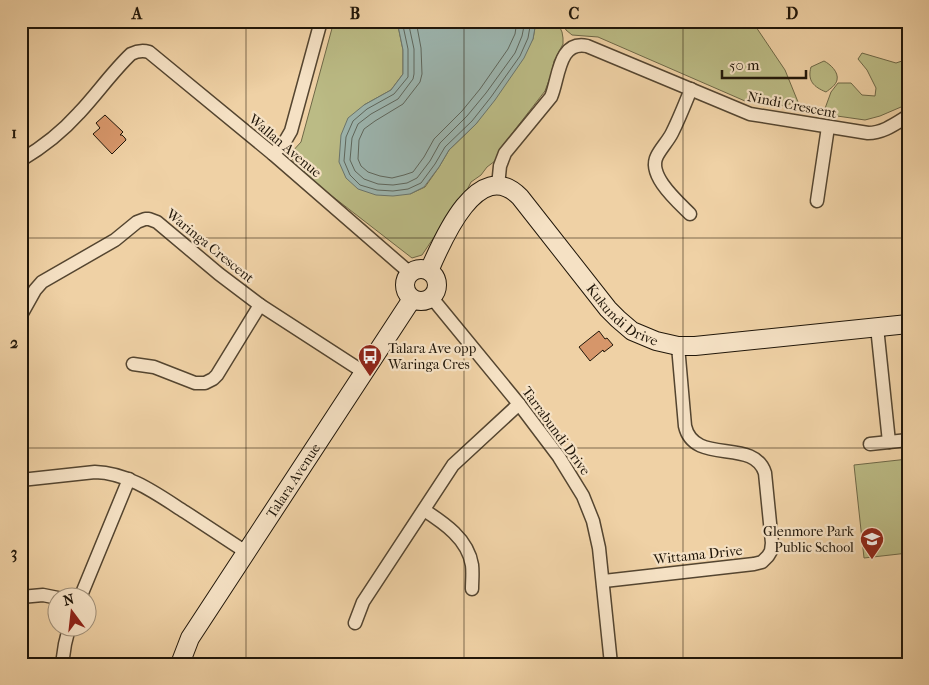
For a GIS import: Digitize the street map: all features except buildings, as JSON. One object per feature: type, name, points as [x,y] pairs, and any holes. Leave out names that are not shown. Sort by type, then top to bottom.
[{"type":"street","points":[[273,154],[284,143],[291,132],[321,21]]},
{"type":"street","name":"Nindi Crescent","points":[[498,186],[503,157],[551,97],[565,53],[578,45],[587,46],[750,114],[873,133],[907,118]]},
{"type":"street","name":"Wallan Avenue","points":[[21,160],[62,131],[128,57],[137,51],[146,51],[273,154],[410,273]]},
{"type":"street","points":[[690,214],[675,199],[658,177],[654,164],[656,157],[673,133],[691,89]]},
{"type":"street","points":[[817,201],[828,127]]},
{"type":"street","points":[[429,271],[447,232],[469,201],[480,191],[498,186]]},
{"type":"street","name":"Kukundi Drive","points":[[498,186],[518,195],[608,309],[632,331],[649,339],[678,346],[715,344],[908,324]]},
{"type":"street","name":"Waringa Crescent","points":[[21,315],[35,290],[42,282],[115,240],[136,222],[145,219],[154,220],[260,305],[365,372]]},
{"type":"street","points":[[419,269],[429,271],[436,278],[438,284],[432,298],[422,302],[412,299],[404,286],[410,273],[419,269]]},
{"type":"street","name":"Tarrabundi Drive","points":[[432,298],[519,404],[559,457],[583,496],[596,530],[604,580],[611,664]]},
{"type":"street","name":"Talara Avenue","points":[[180,664],[190,638],[412,299]]},
{"type":"street","points":[[133,364],[154,367],[195,383],[209,382],[216,375],[260,305]]},
{"type":"street","points":[[877,327],[889,442]]},
{"type":"street","name":"Wittama Drive","points":[[604,580],[754,564],[765,559],[771,551],[772,540],[765,473],[761,464],[749,456],[697,445],[686,433],[678,346]]},
{"type":"street","points":[[354,623],[363,602],[453,465],[519,404]]},
{"type":"street","points":[[870,444],[908,440]]},
{"type":"street","points":[[21,480],[95,472],[115,474],[152,490],[246,552]]},
{"type":"street","points":[[84,588],[129,479]]},
{"type":"street","points":[[424,510],[445,524],[468,552],[472,569],[472,589]]},
{"type":"street","points":[[21,597],[48,596]]},
{"type":"street","points":[[62,664],[68,638]]},
{"type":"green space","points":[[334,21],[397,21],[403,50],[403,74],[391,90],[364,105],[410,194],[425,187],[449,150],[476,124],[533,39],[536,21],[557,21],[562,32],[563,44],[554,61],[545,91],[503,145],[495,161],[471,182],[422,255],[412,258],[301,172],[294,163],[291,153],[301,142]]},
{"type":"green space","points":[[562,21],[735,21],[756,27],[785,70],[798,102],[777,107],[745,101],[598,37],[572,35],[566,30]]},
{"type":"green space","points":[[862,53],[896,63],[908,59],[908,104],[865,120],[823,114],[831,92],[838,83],[851,83],[862,95],[875,96],[876,88],[867,70],[858,59]]},
{"type":"green space","points":[[824,61],[837,74],[835,84],[826,92],[815,86],[810,76],[811,67]]},
{"type":"green space","points":[[908,459],[908,553],[864,558],[854,465]]},
{"type":"water","points":[[397,21],[536,22],[533,39],[524,58],[476,124],[449,150],[424,187],[410,194],[376,195],[358,189],[346,178],[339,162],[341,135],[348,118],[364,105],[391,90],[403,74],[403,50]]},
{"type":"place","name":"Talara Ave opp Waringa Cres","points":[[370,377]]},
{"type":"place","name":"Glenmore Park Public School","points":[[872,560]]}]
